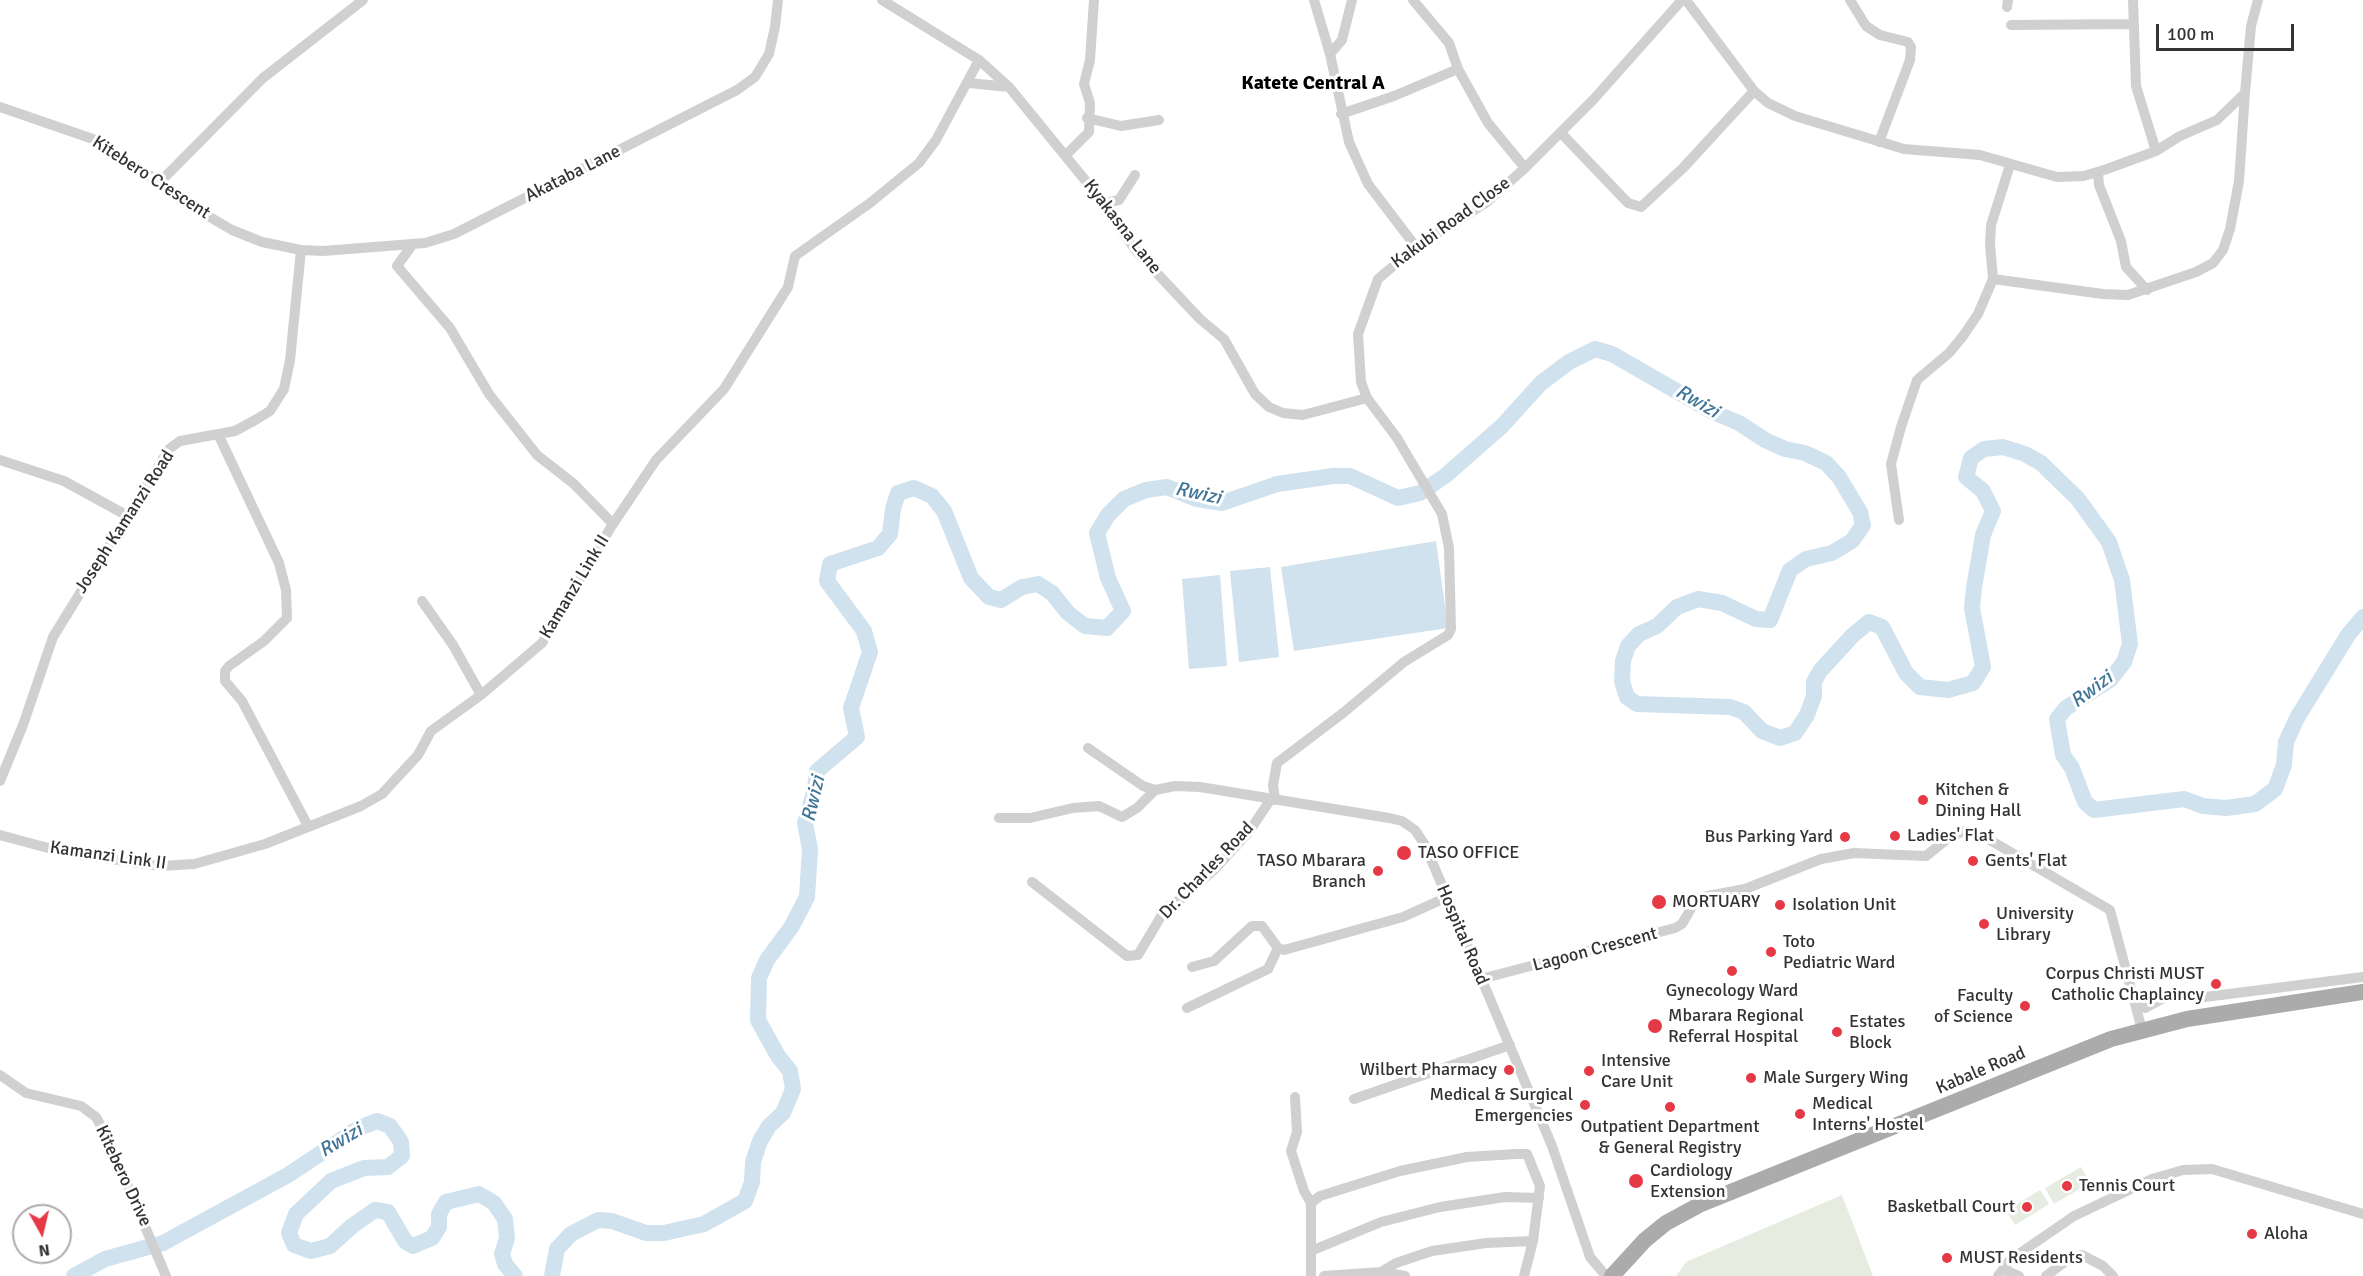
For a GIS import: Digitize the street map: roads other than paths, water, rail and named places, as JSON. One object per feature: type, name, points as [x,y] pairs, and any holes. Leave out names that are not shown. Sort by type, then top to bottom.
[{"type":"main road","name":"Kabale Road","points":[[1612,1276],[1645,1240],[1666,1223],[1701,1204],[2073,1054],[2142,1030],[2214,1014],[2363,992]]},
{"type":"street","points":[[160,182],[263,78],[363,0]]},
{"type":"street","name":"Akataba Lane","points":[[301,250],[412,245],[454,234],[737,90],[754,77],[768,54],[776,27],[778,0]]},
{"type":"street","name":"Kyakasna Lane","points":[[882,0],[979,60],[1009,87],[1066,155],[1137,252],[1200,319],[1224,339],[1256,394],[1269,407],[1283,413],[1303,415],[1367,398]]},
{"type":"street","points":[[1066,155],[1089,132],[1087,118],[1089,103],[1084,84],[1090,60],[1094,0]]},
{"type":"street","points":[[1314,0],[1329,54],[1348,142],[1368,183],[1407,231],[1416,247]]},
{"type":"street","points":[[1329,54],[1342,40],[1352,0]]},
{"type":"street","points":[[1413,0],[1449,43],[1458,69],[1488,123],[1525,168]]},
{"type":"street","points":[[1684,0],[1754,91],[1768,103],[1795,116],[1904,149],[1980,155],[2057,177],[2084,176],[2156,150],[2180,136],[2217,120],[2245,93]]},
{"type":"street","name":"Kakubi Road Close","points":[[1273,800],[1277,763],[1343,713],[1404,662],[1448,635],[1451,613],[1449,548],[1442,514],[1419,474],[1367,398],[1361,382],[1358,334],[1364,312],[1378,279],[1416,247],[1487,202],[1525,168],[1562,133],[1684,0]]},
{"type":"street","points":[[1850,0],[1866,26],[1880,35],[1908,42],[1911,47],[1910,60],[1879,142]]},
{"type":"street","points":[[2133,0],[2136,86],[2156,150]]},
{"type":"street","points":[[1993,279],[2103,294],[2128,295],[2196,272],[2213,263],[2223,250],[2230,229],[2239,181],[2251,26],[2258,0]]},
{"type":"street","points":[[2011,25],[2133,24]]},
{"type":"street","name":"Kamanzi Link II","points":[[0,836],[63,852],[160,866],[195,864],[225,857],[308,826],[361,806],[382,794],[418,755],[431,731],[481,695],[542,643],[613,524],[656,460],[724,389],[788,287],[795,256],[870,203],[919,163],[936,140],[969,83],[979,60]]},
{"type":"street","points":[[1341,114],[1405,92],[1458,69]]},
{"type":"street","points":[[969,83],[1009,87]]},
{"type":"street","points":[[1562,133],[1628,204],[1641,207],[1683,168],[1754,91]]},
{"type":"street","name":"Kitebero Crescent","points":[[0,107],[93,139],[160,182],[179,199],[232,230],[262,242],[301,250]]},
{"type":"street","points":[[1087,118],[1121,126],[1159,120]]},
{"type":"street","points":[[1899,520],[1891,464],[1917,380],[1949,353],[1963,336],[1977,314],[1993,279],[1991,225],[2010,165]]},
{"type":"street","points":[[2098,172],[2099,185],[2121,241],[2126,267],[2147,290]]},
{"type":"street","points":[[1101,204],[1119,200],[1135,175]]},
{"type":"street","points":[[412,245],[397,266],[450,328],[489,394],[537,455],[574,484],[613,524]]},
{"type":"street","name":"Joseph Kamanzi Road","points":[[0,781],[23,725],[53,636],[169,449],[180,441],[235,430],[270,411],[284,389],[291,360],[301,250]]},
{"type":"street","points":[[218,434],[279,563],[286,590],[287,618],[264,641],[229,666],[225,671],[225,681],[242,701],[308,826]]},
{"type":"street","points":[[0,460],[64,481],[126,515]]},
{"type":"street","points":[[422,601],[453,645],[481,695]]},
{"type":"street","points":[[999,818],[1030,818],[1073,808],[1099,806],[1122,817],[1137,808],[1155,790],[1143,786],[1088,748]]},
{"type":"street","name":"Hospital Road","points":[[1155,790],[1175,786],[1200,787],[1402,821],[1415,830],[1425,845],[1445,898],[1552,1146],[1590,1257],[1606,1276]]},
{"type":"street","name":"Dr. Charles Road","points":[[1032,882],[1127,956],[1138,955],[1166,908],[1181,899],[1216,868],[1248,833],[1273,800]]},
{"type":"street","name":"Lagoon Crescent","points":[[1481,979],[1675,928],[1682,924],[1697,898],[1745,889],[1821,859],[1854,853],[1926,856],[1951,836],[1965,831],[1983,836],[2110,910],[2142,1030]]},
{"type":"street","points":[[1192,967],[1214,960],[1252,926],[1262,926],[1278,948],[1284,950],[1403,917],[1445,898]]},
{"type":"street","points":[[1186,1008],[1268,969],[1278,948]]},
{"type":"street","points":[[2135,998],[2145,1008],[2165,998],[2175,996],[2205,997],[2363,976]]},
{"type":"street","points":[[1354,1099],[1510,1045]]},
{"type":"street","name":"Kitebero Drive","points":[[0,1075],[26,1093],[81,1106],[96,1118],[107,1137],[150,1234],[166,1276]]},
{"type":"street","points":[[1295,1097],[1297,1132],[1292,1151],[1304,1191],[1311,1203],[1311,1276]]},
{"type":"street","points":[[1311,1203],[1320,1196],[1400,1171],[1467,1157],[1527,1154],[1540,1186],[1533,1241],[1524,1276]]},
{"type":"street","points":[[2019,1276],[2001,1272],[2010,1260],[2074,1216],[2152,1179],[2183,1170],[2212,1169],[2363,1214]]},
{"type":"street","points":[[1311,1251],[1381,1222],[1440,1207],[1505,1197],[1539,1198]]},
{"type":"street","points":[[1381,1272],[1396,1263],[1432,1251],[1486,1243],[1533,1241]]},
{"type":"street","points":[[2046,1276],[2066,1261],[2082,1255],[2103,1266],[2113,1276]]},
{"type":"street","points":[[1324,1276],[1381,1272],[1405,1276]]},
{"type":"water","points":[[1436,541],[1448,628],[1294,651],[1281,567]]},
{"type":"water","points":[[1270,567],[1279,657],[1239,662],[1230,571]]},
{"type":"water","points":[[1220,575],[1227,666],[1189,669],[1182,579]]},
{"type":"waterway","name":"Rwizi","points":[[552,1276],[557,1249],[571,1234],[598,1220],[612,1221],[646,1233],[664,1233],[704,1224],[745,1201],[752,1182],[753,1162],[760,1141],[769,1126],[783,1113],[793,1089],[790,1071],[778,1056],[758,1020],[759,978],[767,960],[792,926],[807,897],[810,849],[805,823],[815,789],[817,771],[857,737],[851,708],[870,652],[864,631],[827,581],[830,564],[878,548],[890,534],[893,509],[898,493],[914,488],[932,496],[944,511],[971,578],[989,597],[1001,600],[1022,587],[1038,584],[1052,593],[1068,613],[1085,626],[1107,628],[1123,611],[1108,578],[1097,533],[1108,515],[1124,499],[1146,490],[1167,487],[1197,499],[1222,503],[1277,484],[1333,476],[1350,476],[1398,498],[1420,493],[1445,476],[1502,426],[1541,383],[1569,362],[1595,349],[1612,354],[1713,412],[1739,423],[1765,440],[1785,449],[1805,453],[1826,463],[1839,477],[1860,512],[1863,525],[1852,541],[1832,553],[1806,559],[1790,570],[1770,620],[1756,619],[1722,603],[1698,599],[1677,607],[1657,626],[1639,634],[1628,646],[1623,661],[1622,681],[1627,697],[1637,704],[1730,707],[1744,712],[1762,731],[1780,738],[1795,733],[1807,715],[1814,696],[1814,682],[1820,671],[1853,635],[1869,622],[1882,627],[1906,673],[1920,687],[1948,690],[1973,683],[1983,667],[1972,608],[1974,588],[1983,535],[1993,511],[1983,491],[1966,477],[1971,458],[1984,449],[2003,447],[2025,454],[2041,463],[2078,499],[2109,542],[2122,580],[2130,644],[2124,662],[2111,679],[2066,708],[2057,719],[2063,755],[2072,768],[2085,802],[2094,810],[2184,799],[2203,806],[2226,808],[2255,804],[2275,789],[2284,765],[2286,742],[2297,718],[2348,635],[2363,617]]},
{"type":"waterway","name":"Rwizi","points":[[74,1276],[105,1259],[163,1243],[288,1175],[359,1128],[377,1121],[390,1126],[401,1142],[402,1156],[388,1167],[364,1168],[331,1181],[296,1214],[289,1233],[294,1245],[311,1251],[330,1246],[352,1226],[375,1210],[388,1212],[405,1241],[413,1246],[432,1238],[439,1227],[439,1214],[446,1202],[479,1194],[494,1203],[505,1219],[507,1238],[502,1254],[505,1264],[515,1276]]},
{"type":"place","name":"Kitchen & Dining Hall","points":[[1923,800]]},
{"type":"place","name":"Ladies' Flat","points":[[1895,836]]},
{"type":"place","name":"Bus Parking Yard","points":[[1845,837]]},
{"type":"place","name":"TASO OFFICE","points":[[1404,853]]},
{"type":"place","name":"Gents' Flat","points":[[1973,861]]},
{"type":"place","name":"TASO Mbarara Branch","points":[[1378,871]]},
{"type":"place","name":"MORTUARY","points":[[1659,902]]},
{"type":"place","name":"Isolation Unit","points":[[1780,905]]},
{"type":"place","name":"University Library","points":[[1984,924]]},
{"type":"place","name":"Toto Pediatric Ward","points":[[1771,952]]},
{"type":"place","name":"Gynecology Ward","points":[[1732,971]]},
{"type":"place","name":"Corpus Christi MUST Catholic Chaplaincy","points":[[2216,984]]},
{"type":"place","name":"Faculty of Science","points":[[2025,1006]]},
{"type":"place","name":"Mbarara Regional Referral Hospital","points":[[1655,1026]]},
{"type":"place","name":"Estates Block","points":[[1837,1032]]},
{"type":"place","name":"Wilbert Pharmacy","points":[[1509,1070]]},
{"type":"place","name":"Intensive Care Unit","points":[[1589,1071]]},
{"type":"place","name":"Male Surgery Wing","points":[[1751,1078]]},
{"type":"place","name":"Medical & Surgical Emergencies","points":[[1585,1105]]},
{"type":"place","name":"Outpatient Department & General Registry","points":[[1670,1107]]},
{"type":"place","name":"Medical Interns' Hostel","points":[[1800,1114]]},
{"type":"place","name":"Cardiology Extension","points":[[1636,1181]]},
{"type":"place","name":"Tennis Court","points":[[2067,1186]]},
{"type":"place","name":"Basketball Court","points":[[2027,1207]]},
{"type":"place","name":"Aloha","points":[[2252,1234]]},
{"type":"place","name":"MUST Residents","points":[[1947,1258]]},
{"type":"district","name":"Katete Central A","points":[[1313,84]]}]
